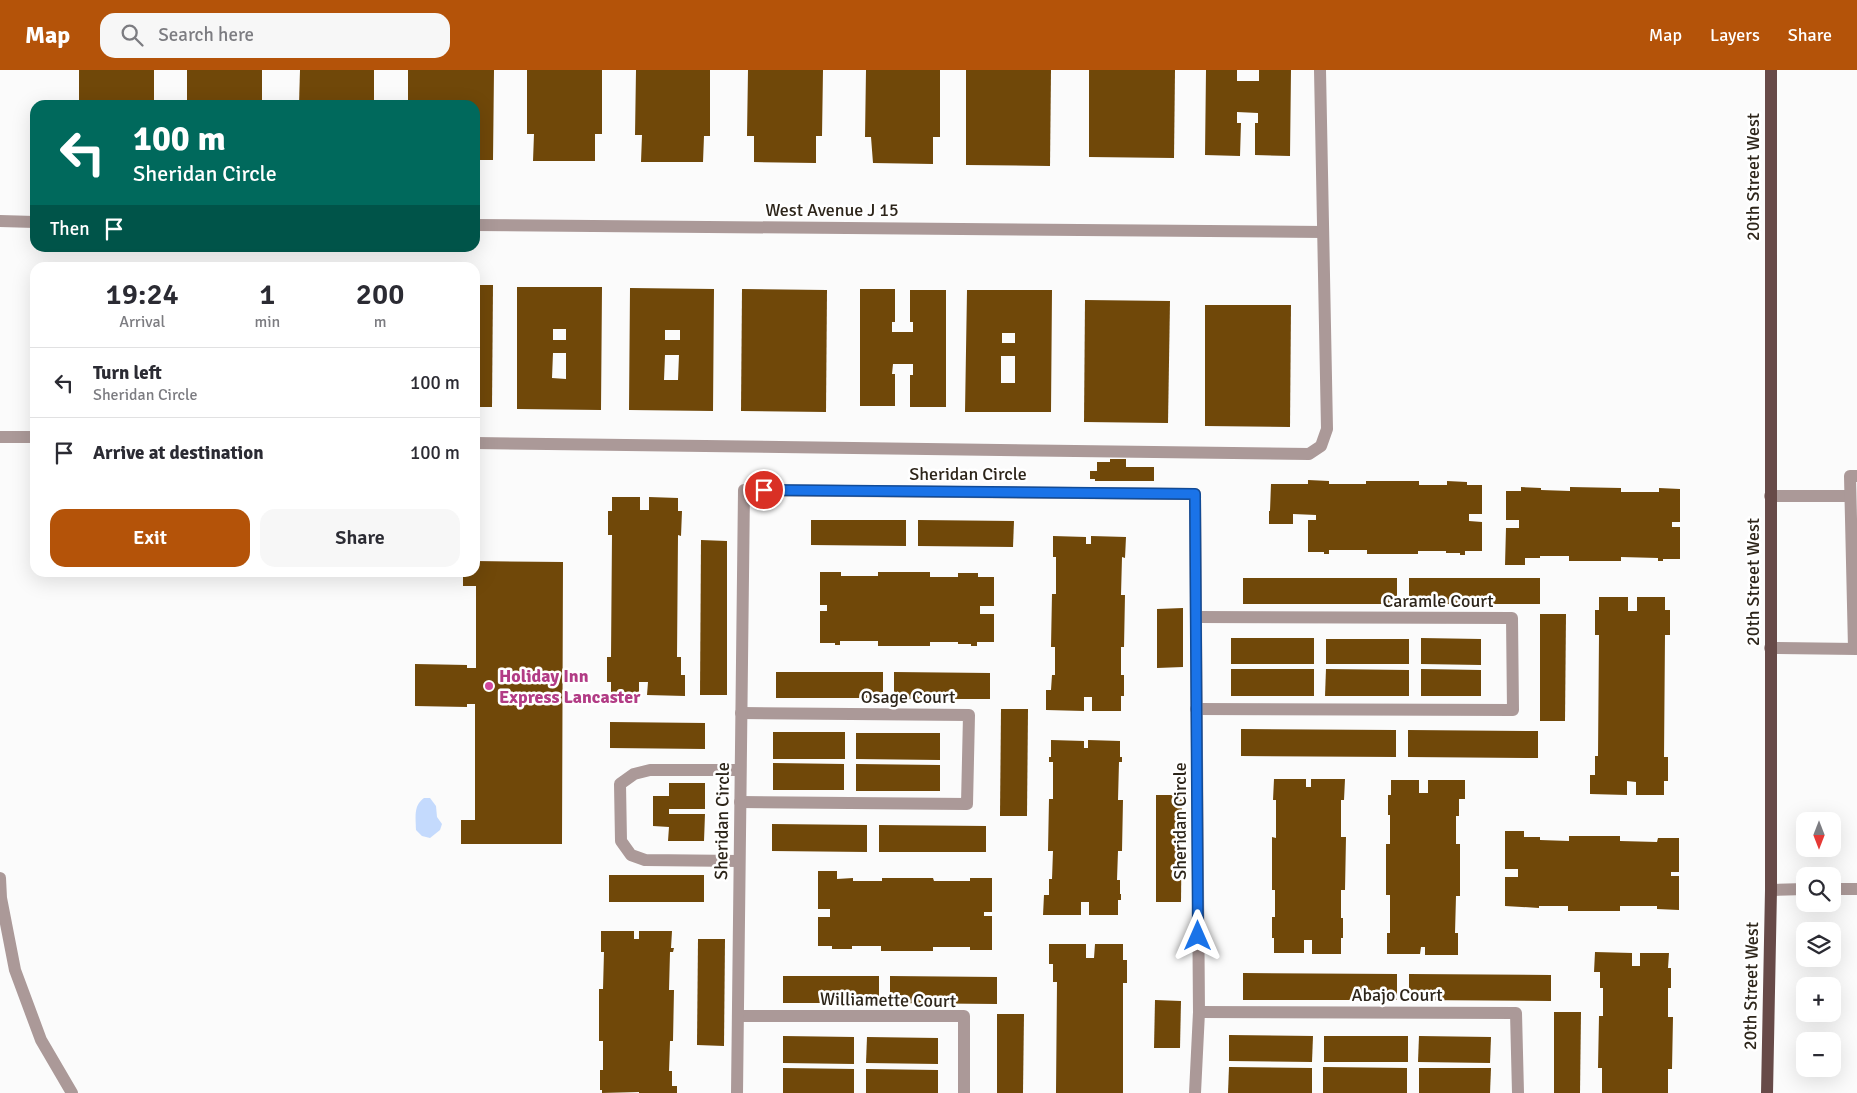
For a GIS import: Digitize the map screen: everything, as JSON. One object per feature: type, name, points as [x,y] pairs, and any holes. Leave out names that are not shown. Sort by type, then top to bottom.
[{"type":"main road","name":"20th Street West","points":[[1767,1093],[1771,890],[1771,70]]},
{"type":"street","points":[[480,444],[1309,454],[1322,446],[1327,429],[1320,70]]},
{"type":"street","points":[[0,222],[30,222]]},
{"type":"street","name":"West Avenue J 15","points":[[480,225],[1323,232]]},
{"type":"street","points":[[0,437],[30,438]]},
{"type":"street","points":[[1770,648],[1856,649],[1850,476],[1857,476]]},
{"type":"street","name":"Sheridan Circle","points":[[737,1093],[744,490],[1195,494],[1199,1012],[1195,1093]]},
{"type":"street","points":[[1770,496],[1850,496]]},
{"type":"street","name":"Caramle Court","points":[[1196,617],[1512,618],[1513,710],[1196,709]]},
{"type":"street","name":"Osage Court","points":[[740,802],[967,804],[969,715],[741,713]]},
{"type":"street","points":[[739,861],[645,860],[631,854],[621,841],[620,784],[634,774],[650,770],[740,770]]},
{"type":"street","points":[[0,878],[1,898],[15,970],[41,1040],[72,1093]]},
{"type":"street","points":[[1841,889],[1857,889]]},
{"type":"street","points":[[1771,890],[1796,890]]},
{"type":"street","name":"Abajo Court","points":[[1199,1012],[1516,1013],[1518,1093]]},
{"type":"street","name":"Williamette Court","points":[[738,1016],[964,1016],[964,1093]]},
{"type":"water","points":[[424,798],[430,798],[436,806],[437,817],[442,824],[440,830],[430,838],[422,836],[416,830],[417,808],[420,801]]},
{"type":"building","points":[[79,70],[154,70],[154,100],[79,100]]},
{"type":"building","points":[[187,70],[262,70],[262,100],[187,100]]},
{"type":"building","points":[[300,70],[374,70],[374,100],[299,100]]},
{"type":"building","points":[[408,70],[494,70],[493,160],[480,160],[480,100],[408,100]]},
{"type":"building","points":[[527,70],[602,70],[602,134],[595,134],[595,161],[533,161],[534,134],[527,134]]},
{"type":"building","points":[[636,70],[710,70],[710,136],[704,136],[703,162],[641,162],[642,135],[635,135]]},
{"type":"building","points":[[748,70],[823,70],[822,136],[816,136],[816,163],[754,162],[754,136],[747,136]]},
{"type":"building","points":[[866,70],[940,70],[940,137],[933,137],[933,164],[873,163],[871,137],[865,137]]},
{"type":"building","points":[[966,70],[1051,70],[1050,166],[966,165]]},
{"type":"building","points":[[1089,70],[1175,70],[1174,158],[1089,157]]},
{"type":"building","points":[[1206,70],[1237,70],[1237,81],[1259,81],[1259,70],[1291,70],[1290,156],[1255,155],[1255,123],[1258,123],[1258,113],[1237,112],[1237,123],[1241,123],[1240,156],[1205,155]]},
{"type":"building","points":[[480,285],[493,285],[492,407],[480,407]]},
{"type":"building","points":[[517,287],[602,287],[601,410],[517,409]],"holes":[[[553,329],[566,329],[566,340],[553,340]],[[553,353],[566,353],[566,379],[552,378]]]},
{"type":"building","points":[[630,288],[714,289],[713,411],[629,410]],"holes":[[[665,330],[680,330],[680,340],[665,340]],[[665,355],[679,355],[678,380],[664,380]]]},
{"type":"building","points":[[742,289],[827,290],[826,412],[741,411]]},
{"type":"building","points":[[860,289],[895,289],[895,322],[892,322],[892,332],[913,332],[913,322],[910,322],[910,290],[946,290],[946,407],[910,407],[910,375],[913,375],[913,364],[893,364],[892,374],[895,374],[895,406],[860,406]]},
{"type":"building","points":[[967,290],[1052,290],[1051,412],[965,412]],"holes":[[[1002,333],[1015,333],[1015,343],[1002,343]],[[1001,356],[1015,356],[1015,383],[1001,383]]]},
{"type":"building","points":[[1085,300],[1170,301],[1168,423],[1084,422]]},
{"type":"building","points":[[1205,305],[1291,305],[1290,427],[1205,426]]},
{"type":"building","points":[[1110,459],[1126,459],[1126,467],[1154,467],[1154,481],[1095,481],[1095,479],[1090,479],[1090,471],[1097,471],[1097,462],[1110,462]]},
{"type":"building","points":[[1308,480],[1329,481],[1329,484],[1366,484],[1366,481],[1419,481],[1419,485],[1447,485],[1447,481],[1467,482],[1467,485],[1482,485],[1482,514],[1469,514],[1469,521],[1482,522],[1482,551],[1465,551],[1465,555],[1446,553],[1446,551],[1418,551],[1418,554],[1367,554],[1367,550],[1329,550],[1329,554],[1324,554],[1324,552],[1308,552],[1308,520],[1316,520],[1316,515],[1293,514],[1293,524],[1269,524],[1269,511],[1271,484],[1308,484]]},
{"type":"building","points":[[1521,487],[1570,491],[1570,487],[1621,488],[1621,492],[1659,492],[1659,488],[1680,489],[1680,522],[1672,522],[1672,527],[1680,527],[1680,559],[1663,559],[1663,561],[1658,561],[1658,558],[1621,557],[1621,561],[1569,561],[1569,556],[1540,556],[1540,558],[1525,558],[1525,565],[1505,565],[1506,528],[1519,528],[1519,520],[1506,520],[1506,491],[1521,491]]},
{"type":"building","points":[[612,497],[640,497],[640,510],[649,510],[649,497],[678,498],[678,511],[682,511],[681,536],[678,535],[677,657],[681,657],[681,675],[685,675],[685,696],[647,695],[648,682],[639,682],[639,695],[611,695],[611,682],[607,682],[607,657],[611,657],[612,535],[608,535],[608,511],[612,511]]},
{"type":"building","points":[[811,520],[906,520],[906,546],[811,545]]},
{"type":"building","points":[[918,520],[1014,521],[1013,547],[918,546]]},
{"type":"building","points":[[1053,536],[1086,537],[1086,544],[1091,544],[1091,536],[1126,537],[1125,558],[1122,557],[1121,595],[1125,595],[1124,647],[1121,647],[1121,675],[1124,675],[1124,696],[1121,696],[1121,711],[1092,711],[1092,697],[1084,697],[1084,711],[1046,710],[1046,690],[1051,690],[1052,675],[1055,675],[1055,647],[1051,647],[1052,594],[1056,594],[1056,557],[1053,557]]},
{"type":"building","points":[[701,540],[727,541],[727,695],[700,695]]},
{"type":"building","name":"Holiday Inn Express Lancaster","points":[[480,561],[563,562],[562,844],[461,844],[461,820],[475,820],[475,704],[467,704],[467,707],[415,706],[415,664],[467,665],[467,668],[476,668],[476,586],[463,586],[463,577],[480,577]]},
{"type":"building","points":[[820,572],[841,572],[841,576],[878,576],[878,572],[930,572],[930,577],[958,577],[958,573],[978,573],[978,577],[994,577],[994,606],[980,606],[980,614],[994,614],[994,642],[977,642],[977,646],[958,644],[958,642],[930,642],[930,646],[878,646],[878,641],[840,641],[840,645],[820,643],[820,611],[827,611],[827,605],[820,605]]},
{"type":"building","points":[[1243,578],[1397,578],[1397,604],[1243,604]]},
{"type":"building","points":[[1409,578],[1540,578],[1540,604],[1409,604]]},
{"type":"building","points":[[1599,597],[1628,597],[1628,611],[1637,611],[1637,597],[1665,597],[1665,610],[1670,610],[1670,635],[1665,635],[1664,757],[1668,757],[1668,781],[1664,781],[1664,795],[1636,795],[1636,782],[1627,781],[1627,795],[1590,794],[1590,775],[1595,775],[1595,756],[1598,756],[1599,635],[1595,635],[1595,610],[1599,610]]},
{"type":"building","points":[[1183,608],[1183,667],[1157,668],[1157,609]]},
{"type":"building","points":[[1540,614],[1566,614],[1565,721],[1540,721]]},
{"type":"building","points":[[1231,638],[1314,638],[1314,664],[1231,664]]},
{"type":"building","points":[[1421,638],[1481,639],[1481,665],[1421,664]]},
{"type":"building","points":[[1326,639],[1409,639],[1409,664],[1326,664]]},
{"type":"building","points":[[1231,669],[1314,669],[1314,696],[1231,696]]},
{"type":"building","points":[[1326,669],[1409,670],[1409,696],[1325,696]]},
{"type":"building","points":[[1421,669],[1481,670],[1481,696],[1421,696]]},
{"type":"building","points":[[776,672],[883,672],[883,698],[776,698]]},
{"type":"building","points":[[894,672],[990,673],[990,699],[894,699]]},
{"type":"building","points":[[1001,709],[1028,709],[1027,816],[1000,816]]},
{"type":"building","points":[[610,722],[705,723],[705,749],[610,748]]},
{"type":"building","points":[[1241,729],[1396,730],[1396,757],[1241,756]]},
{"type":"building","points":[[1408,730],[1538,731],[1538,758],[1408,757]]},
{"type":"building","points":[[773,732],[845,732],[845,759],[773,759]]},
{"type":"building","points":[[856,733],[940,733],[940,760],[856,759]]},
{"type":"building","points":[[1051,740],[1084,741],[1084,748],[1088,748],[1088,740],[1120,741],[1120,757],[1122,757],[1122,762],[1119,762],[1118,800],[1123,800],[1122,851],[1118,851],[1117,880],[1120,880],[1121,900],[1118,900],[1118,915],[1089,915],[1089,902],[1081,902],[1081,915],[1043,915],[1044,895],[1049,895],[1049,879],[1052,879],[1053,851],[1048,851],[1049,799],[1053,799],[1053,762],[1049,762],[1049,757],[1051,757]]},
{"type":"building","points":[[773,763],[844,764],[844,790],[773,790]]},
{"type":"building","points":[[856,764],[940,765],[940,791],[856,791]]},
{"type":"building","points":[[1274,779],[1306,779],[1306,787],[1311,787],[1311,779],[1345,779],[1344,800],[1341,800],[1341,837],[1346,837],[1345,890],[1341,890],[1343,938],[1341,938],[1341,954],[1312,954],[1312,940],[1304,940],[1304,953],[1274,953],[1272,917],[1275,917],[1275,890],[1272,890],[1272,837],[1276,838],[1276,800],[1273,800]]},
{"type":"building","points":[[1391,780],[1419,780],[1419,793],[1428,793],[1428,780],[1465,780],[1465,799],[1459,799],[1459,816],[1456,816],[1456,844],[1460,844],[1460,896],[1456,896],[1455,933],[1458,933],[1458,955],[1425,955],[1425,947],[1421,947],[1420,954],[1387,954],[1387,933],[1390,933],[1390,895],[1386,895],[1386,844],[1390,844],[1388,795],[1391,795]]},
{"type":"building","points":[[669,783],[705,783],[705,809],[669,809],[669,814],[705,814],[704,841],[668,841],[669,827],[653,826],[653,796],[669,796]]},
{"type":"building","points":[[1156,795],[1182,795],[1181,902],[1156,902]]},
{"type":"building","points":[[772,824],[867,825],[867,852],[772,851]]},
{"type":"building","points":[[879,825],[986,826],[986,852],[879,852]]},
{"type":"building","points":[[1505,831],[1524,831],[1524,837],[1540,837],[1540,840],[1569,841],[1569,836],[1620,836],[1620,841],[1657,842],[1658,838],[1679,838],[1679,872],[1671,872],[1671,876],[1679,876],[1679,910],[1657,909],[1657,906],[1620,906],[1620,911],[1568,911],[1568,906],[1539,906],[1539,908],[1505,906],[1505,877],[1518,877],[1518,869],[1505,869]]},
{"type":"building","points":[[818,871],[837,871],[837,879],[853,878],[853,881],[882,881],[882,878],[933,878],[934,881],[970,881],[970,878],[992,878],[992,912],[984,912],[984,916],[992,916],[992,950],[970,950],[970,947],[933,947],[933,951],[881,951],[881,946],[852,946],[852,949],[832,949],[832,946],[818,946],[818,917],[830,917],[830,909],[818,909]]},
{"type":"building","points":[[609,875],[704,875],[704,902],[609,902]]},
{"type":"building","points":[[601,931],[634,931],[634,939],[639,939],[639,931],[672,931],[671,948],[674,948],[673,952],[670,952],[669,990],[674,990],[673,1041],[670,1041],[669,1071],[672,1071],[672,1086],[677,1086],[677,1093],[602,1093],[602,1090],[600,1090],[600,1070],[603,1070],[603,1041],[599,1041],[599,989],[603,989],[604,952],[601,952]]},
{"type":"building","points":[[698,939],[725,939],[724,1046],[697,1045]]},
{"type":"building","points":[[1049,944],[1086,944],[1086,958],[1094,958],[1095,944],[1123,944],[1123,960],[1127,960],[1127,983],[1123,983],[1123,1093],[1056,1093],[1057,982],[1053,982],[1053,964],[1049,964]]},
{"type":"building","points":[[1595,952],[1632,953],[1632,966],[1640,966],[1640,953],[1669,953],[1668,968],[1671,968],[1671,988],[1668,988],[1668,1017],[1673,1017],[1672,1069],[1668,1069],[1668,1093],[1602,1093],[1602,1068],[1598,1068],[1599,1016],[1603,1016],[1603,988],[1600,988],[1600,972],[1594,972]]},
{"type":"building","points":[[1243,973],[1397,974],[1397,1000],[1243,1000]]},
{"type":"building","points":[[1409,974],[1551,975],[1551,1001],[1409,1000]]},
{"type":"building","points":[[783,976],[879,976],[879,1003],[783,1003]]},
{"type":"building","points":[[890,976],[997,977],[997,1004],[890,1003]]},
{"type":"building","points":[[1155,1000],[1181,1001],[1180,1048],[1154,1048]]},
{"type":"building","points":[[1554,1012],[1581,1012],[1580,1093],[1554,1093]]},
{"type":"building","points":[[997,1014],[1024,1014],[1023,1093],[997,1093]]},
{"type":"building","points":[[1229,1035],[1313,1036],[1312,1062],[1229,1061]]},
{"type":"building","points":[[783,1036],[854,1037],[854,1064],[783,1063]]},
{"type":"building","points":[[1324,1036],[1408,1036],[1408,1062],[1324,1062]]},
{"type":"building","points":[[1419,1036],[1491,1037],[1490,1063],[1418,1062]]},
{"type":"building","points":[[867,1037],[938,1038],[938,1064],[866,1063]]},
{"type":"building","points":[[1229,1067],[1312,1068],[1312,1093],[1228,1093]]},
{"type":"building","points":[[1323,1067],[1407,1068],[1407,1093],[1323,1093]]},
{"type":"building","points":[[783,1068],[854,1069],[854,1093],[783,1093]]},
{"type":"building","points":[[1419,1068],[1491,1068],[1490,1093],[1419,1093]]},
{"type":"building","points":[[866,1069],[938,1070],[938,1093],[866,1093]]},
{"type":"place","name":"Holiday Inn Express Lancaster","points":[[489,686]]},
{"type":"route","points":[[764,490],[1195,494],[1198,936]]}]
